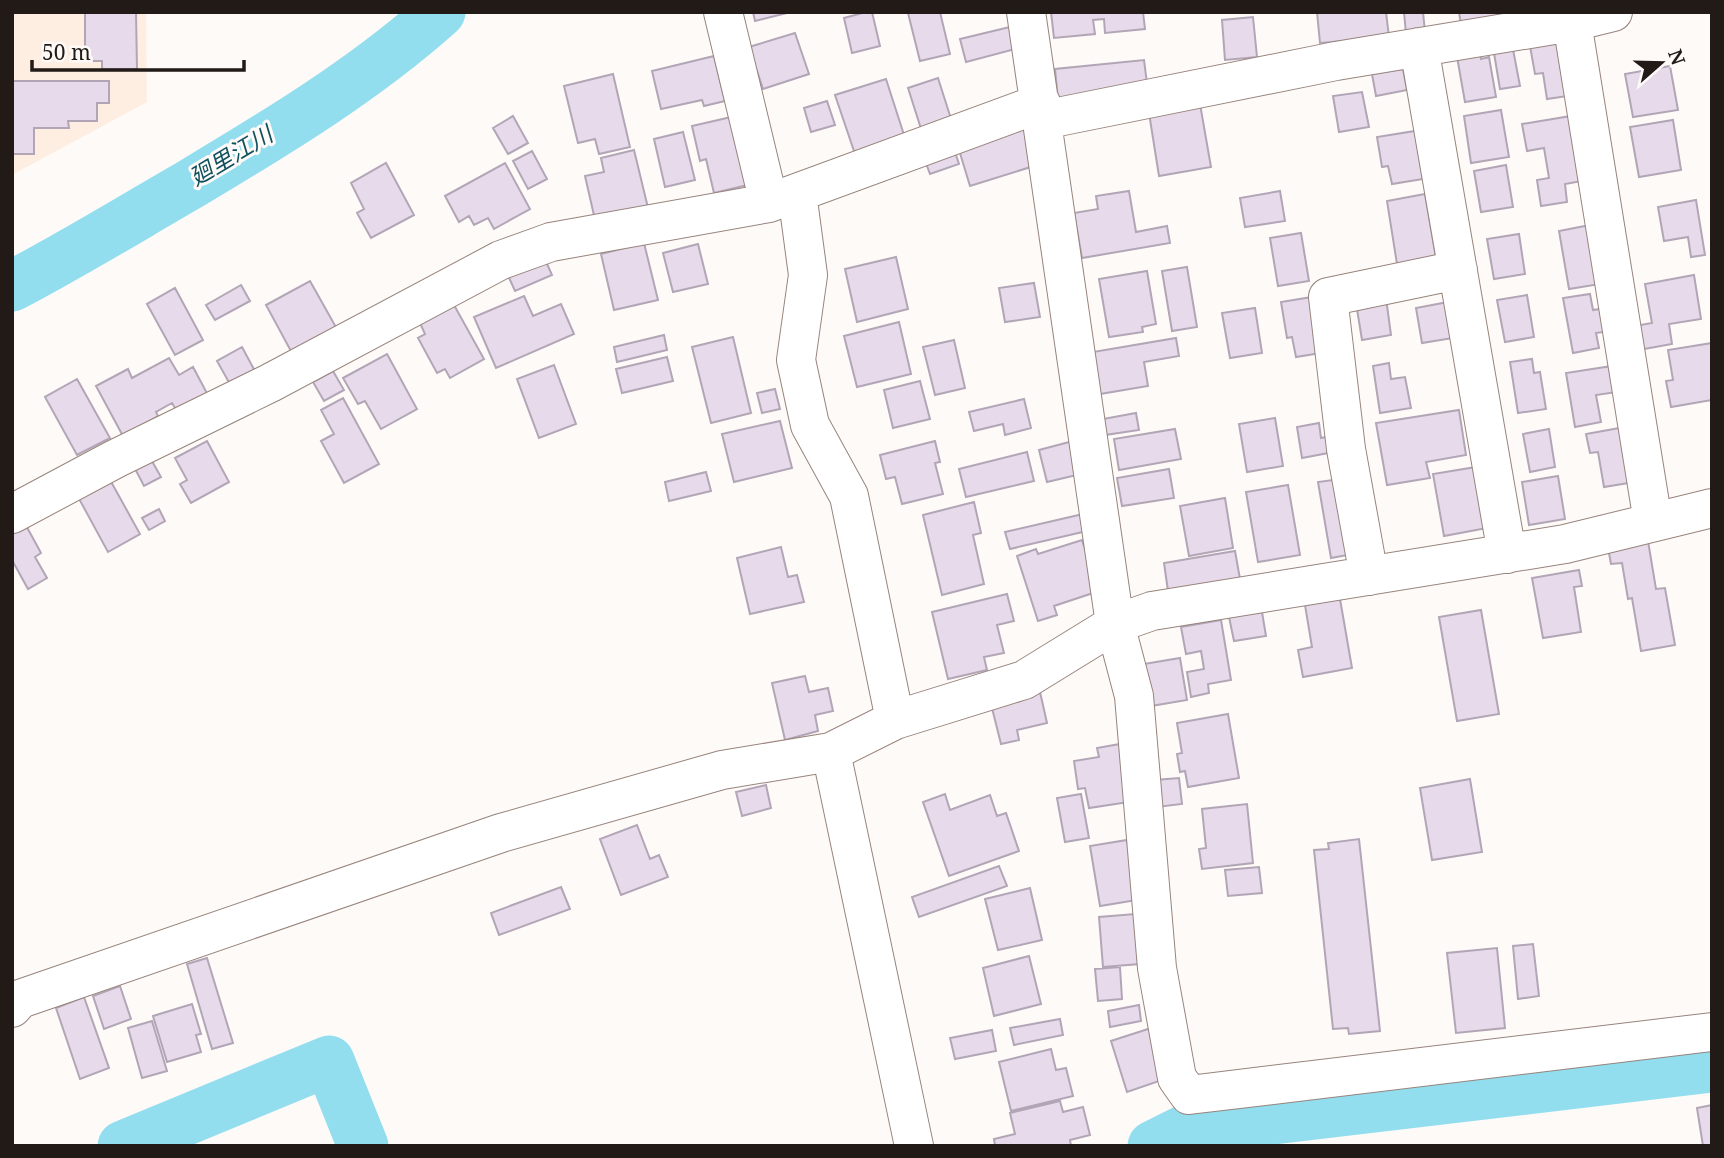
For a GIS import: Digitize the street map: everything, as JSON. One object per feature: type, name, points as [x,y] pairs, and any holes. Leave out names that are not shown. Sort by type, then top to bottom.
[{"type":"street","points":[[723,12],[808,275],[796,360],[810,425],[849,496],[895,720]]},
{"type":"street","points":[[1026,12],[1115,624],[1134,696],[1157,968],[1177,1078],[1189,1095],[1712,1032]]},
{"type":"street","points":[[12,514],[115,459],[271,383],[500,260],[551,242],[783,198],[1042,112],[1572,22],[1613,12]]},
{"type":"street","points":[[1572,22],[1653,522]]},
{"type":"street","points":[[1419,47],[1507,554]]},
{"type":"street","points":[[1369,576],[1346,449],[1328,298],[1458,271]]},
{"type":"street","points":[[12,1008],[20,999],[501,833],[722,770],[831,752],[895,720],[1024,680],[1115,624],[1152,611],[1565,544],[1712,508]]},
{"type":"street","points":[[831,752],[914,1146]]},
{"type":"shaded area","points":[[12,12],[146,12],[147,102],[12,175]]},
{"type":"building","points":[[85,12],[136,12],[137,69],[102,69],[102,61],[85,61]]},
{"type":"building","points":[[753,12],[791,12],[755,21]]},
{"type":"building","points":[[872,12],[880,46],[852,53],[844,18]]},
{"type":"building","points":[[940,12],[950,54],[920,61],[908,13]]},
{"type":"building","points":[[1051,12],[1143,12],[1145,29],[1105,33],[1104,19],[1093,20],[1095,34],[1054,38]]},
{"type":"building","points":[[1317,12],[1386,12],[1389,37],[1320,43]]},
{"type":"building","points":[[1404,12],[1423,12],[1425,32],[1406,34]]},
{"type":"building","points":[[1459,12],[1506,12],[1507,21],[1461,25]]},
{"type":"building","points":[[1253,17],[1257,57],[1225,60],[1222,20]]},
{"type":"building","points":[[1014,26],[1019,48],[966,62],[960,39]]},
{"type":"building","points":[[795,33],[809,74],[763,89],[749,47]]},
{"type":"building","points":[[1564,41],[1574,95],[1547,99],[1543,73],[1535,74],[1530,46]]},
{"type":"building","points":[[1512,44],[1520,86],[1500,89],[1493,47]]},
{"type":"building","points":[[1479,47],[1481,59],[1489,57],[1496,97],[1465,102],[1456,51]]},
{"type":"building","points":[[714,56],[725,101],[704,106],[702,100],[661,109],[652,71]]},
{"type":"building","points":[[1144,60],[1148,91],[1058,100],[1055,69]]},
{"type":"building","points":[[1670,66],[1678,110],[1633,117],[1625,74]]},
{"type":"building","points":[[1403,69],[1407,90],[1376,96],[1372,74]]},
{"type":"building","points":[[613,74],[630,147],[599,154],[595,139],[578,143],[564,86]]},
{"type":"building","points":[[938,78],[953,125],[923,135],[908,88]]},
{"type":"building","points":[[886,79],[906,141],[856,157],[835,95]]},
{"type":"building","points":[[12,81],[109,81],[109,103],[97,103],[97,121],[68,121],[69,128],[34,128],[34,154],[12,154]]},
{"type":"building","points":[[1362,92],[1369,127],[1339,132],[1333,96]]},
{"type":"building","points":[[827,101],[835,125],[811,132],[804,108]]},
{"type":"building","points":[[1200,104],[1211,167],[1159,176],[1149,113]]},
{"type":"building","points":[[1501,110],[1509,157],[1471,163],[1464,116]]},
{"type":"building","points":[[740,115],[756,183],[714,193],[706,159],[700,161],[692,126]]},
{"type":"building","points":[[513,116],[528,143],[508,154],[493,128]]},
{"type":"building","points":[[1571,116],[1582,181],[1565,184],[1567,202],[1541,206],[1537,180],[1549,178],[1544,148],[1527,151],[1522,124]]},
{"type":"building","points":[[1673,120],[1681,170],[1639,177],[1630,127]]},
{"type":"building","points":[[1025,128],[1037,165],[970,186],[959,150]]},
{"type":"building","points":[[1415,131],[1423,179],[1392,184],[1388,166],[1382,167],[1377,137]]},
{"type":"building","points":[[683,132],[695,180],[665,187],[654,139]]},
{"type":"building","points":[[954,149],[959,164],[930,174],[924,158]]},
{"type":"building","points":[[634,150],[649,212],[596,224],[585,176],[604,172],[601,158]]},
{"type":"building","points":[[532,151],[547,179],[528,189],[513,161]]},
{"type":"building","points":[[386,163],[414,215],[371,238],[357,213],[364,209],[351,183]]},
{"type":"building","points":[[505,163],[530,209],[494,229],[488,218],[474,225],[469,216],[459,222],[445,196]]},
{"type":"building","points":[[1506,165],[1513,207],[1481,212],[1474,171]]},
{"type":"building","points":[[1129,191],[1136,232],[1167,226],[1170,243],[1082,258],[1074,213],[1098,209],[1096,196]]},
{"type":"building","points":[[1280,191],[1285,221],[1245,227],[1240,198]]},
{"type":"building","points":[[1425,194],[1436,258],[1397,264],[1387,201]]},
{"type":"building","points":[[1696,200],[1705,255],[1691,257],[1688,237],[1664,241],[1658,207]]},
{"type":"building","points":[[1590,225],[1600,284],[1569,289],[1559,231]]},
{"type":"building","points":[[1301,233],[1309,281],[1278,286],[1270,238]]},
{"type":"building","points":[[1519,234],[1525,274],[1494,279],[1487,239]]},
{"type":"building","points":[[644,243],[658,300],[614,310],[601,254]]},
{"type":"building","points":[[698,244],[708,284],[673,292],[663,253]]},
{"type":"building","points":[[543,255],[552,275],[515,291],[506,271]]},
{"type":"building","points":[[896,257],[908,309],[857,322],[845,269]]},
{"type":"building","points":[[1187,267],[1197,327],[1172,331],[1162,271]]},
{"type":"building","points":[[1147,271],[1156,324],[1142,327],[1143,332],[1109,337],[1099,279]]},
{"type":"building","points":[[1694,275],[1701,319],[1669,324],[1672,344],[1633,351],[1629,327],[1652,323],[1645,284]]},
{"type":"building","points":[[310,281],[337,329],[292,353],[266,305]]},
{"type":"building","points":[[1034,283],[1040,317],[1005,322],[999,288]]},
{"type":"building","points":[[241,285],[250,301],[215,320],[206,305]]},
{"type":"building","points":[[175,288],[203,340],[175,355],[147,304]]},
{"type":"building","points":[[1590,294],[1593,310],[1606,308],[1610,331],[1596,333],[1599,348],[1573,353],[1563,298]]},
{"type":"building","points":[[1527,295],[1534,337],[1505,342],[1497,300]]},
{"type":"building","points":[[524,296],[533,316],[561,304],[574,334],[496,368],[474,317]]},
{"type":"building","points":[[1312,297],[1321,353],[1296,357],[1292,337],[1287,338],[1281,302]]},
{"type":"building","points":[[1386,298],[1391,335],[1362,340],[1356,303]]},
{"type":"building","points":[[1448,302],[1453,338],[1422,343],[1416,308]]},
{"type":"building","points":[[454,305],[484,359],[450,378],[445,369],[437,373],[418,338],[425,334],[420,323]]},
{"type":"building","points":[[1255,308],[1262,353],[1230,358],[1222,313]]},
{"type":"building","points":[[899,322],[911,374],[857,387],[844,336]]},
{"type":"building","points":[[664,335],[667,350],[617,362],[614,347]]},
{"type":"building","points":[[733,337],[751,413],[711,423],[692,347]]},
{"type":"building","points":[[1176,338],[1179,356],[1144,362],[1148,386],[1100,394],[1093,352]]},
{"type":"building","points":[[954,340],[965,388],[935,395],[923,347]]},
{"type":"building","points":[[1712,343],[1712,400],[1671,407],[1666,381],[1673,380],[1668,350]]},
{"type":"building","points":[[242,347],[256,373],[231,386],[217,361]]},
{"type":"building","points":[[387,354],[417,409],[381,429],[365,401],[358,404],[343,378]]},
{"type":"building","points":[[667,357],[673,381],[622,393],[616,369]]},
{"type":"building","points":[[169,358],[179,375],[193,367],[209,397],[178,413],[172,403],[156,412],[158,416],[123,436],[96,386],[128,369],[132,378]]},
{"type":"building","points":[[1532,359],[1534,373],[1540,372],[1546,409],[1518,413],[1510,362]]},
{"type":"building","points":[[1389,363],[1391,379],[1405,377],[1411,408],[1380,413],[1373,366]]},
{"type":"building","points":[[554,365],[576,424],[539,438],[517,379]]},
{"type":"building","points":[[1612,366],[1617,392],[1596,395],[1601,422],[1575,427],[1566,373]]},
{"type":"building","points":[[333,371],[344,390],[324,401],[313,382]]},
{"type":"building","points":[[77,379],[110,438],[77,455],[45,397]]},
{"type":"building","points":[[920,381],[930,419],[893,428],[884,390]]},
{"type":"building","points":[[775,389],[780,409],[762,413],[757,393]]},
{"type":"building","points":[[343,398],[379,464],[344,483],[321,441],[334,434],[321,410]]},
{"type":"building","points":[[1024,399],[1031,428],[1005,435],[1003,424],[974,431],[969,412]]},
{"type":"building","points":[[1459,410],[1466,455],[1426,462],[1430,478],[1387,485],[1376,423]]},
{"type":"building","points":[[1136,413],[1139,430],[1105,435],[1103,419]]},
{"type":"building","points":[[1275,418],[1283,466],[1247,472],[1239,424]]},
{"type":"building","points":[[780,421],[792,468],[734,482],[722,434]]},
{"type":"building","points":[[1319,423],[1321,438],[1331,436],[1334,452],[1302,458],[1297,427]]},
{"type":"building","points":[[1625,427],[1635,482],[1604,487],[1598,452],[1590,453],[1586,434]]},
{"type":"building","points":[[1175,429],[1181,459],[1119,470],[1114,439]]},
{"type":"building","points":[[1549,429],[1555,467],[1530,472],[1523,434]]},
{"type":"building","points":[[207,441],[229,482],[191,503],[180,484],[187,480],[175,458]]},
{"type":"building","points":[[935,441],[940,462],[935,463],[943,494],[902,504],[895,477],[886,479],[880,455]]},
{"type":"building","points":[[1073,441],[1081,474],[1047,482],[1039,450]]},
{"type":"building","points":[[1027,452],[1034,481],[966,497],[959,469]]},
{"type":"building","points":[[148,454],[161,477],[144,486],[132,463]]},
{"type":"building","points":[[1476,467],[1487,528],[1444,536],[1433,474]]},
{"type":"building","points":[[1169,469],[1174,498],[1122,506],[1117,478]]},
{"type":"building","points":[[706,472],[711,491],[669,501],[665,482]]},
{"type":"building","points":[[1558,476],[1565,519],[1529,525],[1522,482]]},
{"type":"building","points":[[109,478],[140,534],[108,552],[77,495]]},
{"type":"building","points":[[1340,479],[1353,554],[1331,558],[1318,482]]},
{"type":"building","points":[[1288,485],[1300,555],[1258,562],[1246,492]]},
{"type":"building","points":[[1225,498],[1233,548],[1189,556],[1180,506]]},
{"type":"building","points":[[974,502],[981,533],[973,535],[984,584],[942,595],[923,515]]},
{"type":"building","points":[[159,509],[165,521],[149,530],[142,518]]},
{"type":"building","points":[[1083,514],[1087,531],[1010,549],[1005,532]]},
{"type":"building","points":[[23,520],[41,553],[35,557],[47,578],[28,589],[12,560],[12,526]]},
{"type":"building","points":[[1082,540],[1099,591],[1054,606],[1057,615],[1038,621],[1017,556],[1036,549],[1038,554]]},
{"type":"building","points":[[1648,541],[1656,589],[1665,588],[1675,645],[1641,651],[1632,598],[1628,599],[1622,563],[1611,564],[1608,548]]},
{"type":"building","points":[[781,547],[788,577],[797,575],[804,602],[750,614],[737,558]]},
{"type":"building","points":[[1235,551],[1240,579],[1168,591],[1164,563]]},
{"type":"building","points":[[1579,570],[1582,586],[1574,587],[1581,632],[1543,638],[1532,578]]},
{"type":"building","points":[[1007,594],[1014,621],[997,625],[1004,653],[984,657],[987,670],[948,679],[932,612]]},
{"type":"building","points":[[1340,599],[1352,668],[1303,677],[1298,650],[1312,647],[1305,605]]},
{"type":"building","points":[[1481,610],[1499,714],[1457,721],[1439,617]]},
{"type":"building","points":[[1262,612],[1266,636],[1234,641],[1229,617]]},
{"type":"building","points":[[1221,620],[1231,680],[1208,684],[1209,693],[1191,697],[1187,672],[1204,669],[1201,651],[1186,654],[1181,627]]},
{"type":"building","points":[[1180,658],[1187,700],[1145,707],[1138,665]]},
{"type":"building","points":[[805,676],[809,692],[828,688],[833,711],[815,715],[818,731],[785,740],[772,683]]},
{"type":"building","points":[[1040,692],[1047,723],[1017,730],[1019,740],[1001,744],[991,704]]},
{"type":"building","points":[[1228,714],[1239,778],[1188,787],[1185,771],[1180,772],[1177,754],[1182,753],[1177,723]]},
{"type":"building","points":[[1120,744],[1129,802],[1089,808],[1085,788],[1078,789],[1074,761],[1099,757],[1097,748]]},
{"type":"building","points":[[1179,778],[1182,804],[1157,807],[1155,780]]},
{"type":"building","points":[[1470,779],[1482,852],[1432,860],[1420,788]]},
{"type":"building","points":[[766,785],[771,808],[742,816],[736,792]]},
{"type":"building","points":[[945,794],[950,810],[990,795],[997,816],[1006,813],[1019,851],[949,876],[923,802]]},
{"type":"building","points":[[1081,794],[1089,838],[1065,842],[1057,798]]},
{"type":"building","points":[[1247,804],[1253,863],[1202,869],[1199,849],[1206,848],[1202,809]]},
{"type":"building","points":[[637,825],[650,859],[659,855],[668,877],[621,895],[600,839]]},
{"type":"building","points":[[1359,839],[1380,1031],[1349,1034],[1348,1028],[1333,1029],[1314,850],[1329,849],[1328,843]]},
{"type":"building","points":[[1127,840],[1137,900],[1100,906],[1090,846]]},
{"type":"building","points":[[999,866],[1007,886],[919,917],[912,897]]},
{"type":"building","points":[[1259,867],[1262,893],[1228,896],[1225,870]]},
{"type":"building","points":[[561,887],[570,909],[499,935],[491,913]]},
{"type":"building","points":[[1030,888],[1042,940],[998,950],[985,899]]},
{"type":"building","points":[[1135,914],[1140,964],[1103,967],[1099,917]]},
{"type":"building","points":[[1533,944],[1539,996],[1518,999],[1513,946]]},
{"type":"building","points":[[1497,948],[1505,1028],[1456,1033],[1447,953]]},
{"type":"building","points":[[1029,956],[1041,1004],[994,1016],[983,968]]},
{"type":"building","points":[[207,958],[233,1043],[212,1049],[187,964]]},
{"type":"building","points":[[1120,967],[1122,999],[1098,1001],[1095,969]]},
{"type":"building","points":[[120,986],[131,1019],[104,1029],[93,996]]},
{"type":"building","points":[[84,997],[109,1068],[80,1079],[56,1008]]},
{"type":"building","points":[[192,1004],[201,1034],[196,1035],[201,1052],[167,1062],[153,1016]]},
{"type":"building","points":[[1139,1005],[1141,1021],[1110,1027],[1108,1011]]},
{"type":"building","points":[[1060,1019],[1063,1035],[1014,1045],[1010,1028]]},
{"type":"building","points":[[152,1021],[167,1071],[142,1078],[128,1028]]},
{"type":"building","points":[[1151,1028],[1168,1078],[1127,1092],[1111,1041]]},
{"type":"building","points":[[992,1030],[996,1051],[955,1059],[950,1038]]},
{"type":"building","points":[[1051,1049],[1056,1070],[1066,1068],[1073,1096],[1011,1111],[999,1062]]},
{"type":"building","points":[[1060,1101],[1063,1112],[1083,1107],[1090,1135],[1070,1140],[1071,1146],[995,1146],[994,1139],[1015,1134],[1010,1113]]},
{"type":"building","points":[[1712,1105],[1712,1146],[1703,1146],[1697,1108]]},
{"type":"waterway","name":"廻里江川","points":[[12,286],[189,185],[287,125],[350,83],[440,12]]},
{"type":"waterway","points":[[123,1146],[329,1061],[363,1146]]},
{"type":"waterway","points":[[1153,1146],[1187,1129],[1712,1067]]}]
